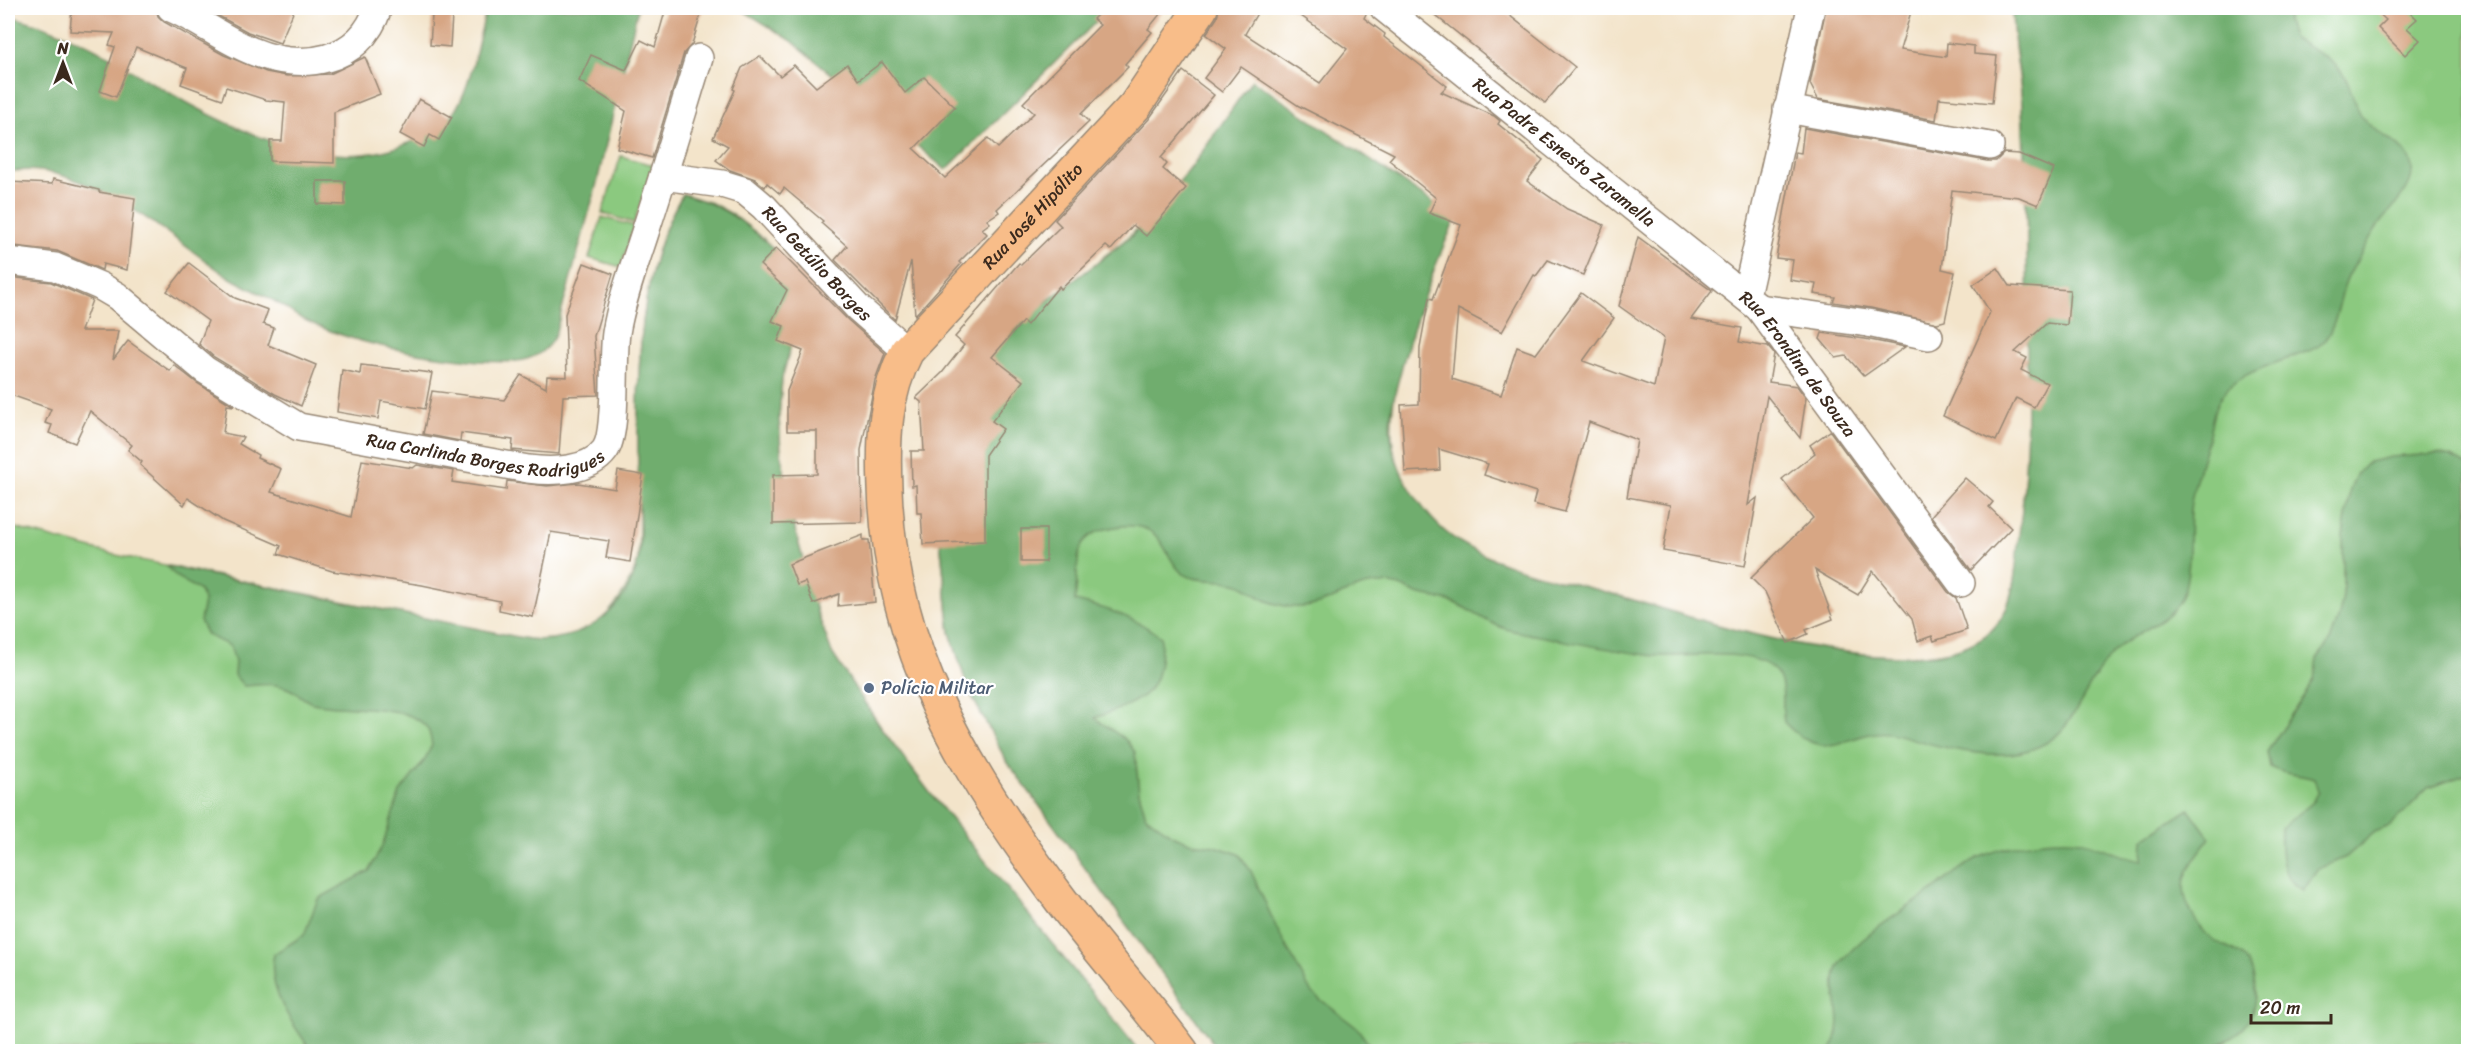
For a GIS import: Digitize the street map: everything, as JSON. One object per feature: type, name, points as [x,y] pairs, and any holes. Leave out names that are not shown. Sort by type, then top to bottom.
[{"type":"main road","name":"Rua José Hipólito","points":[[1182,1052],[1057,895],[948,731],[918,660],[900,606],[888,536],[884,432],[889,395],[907,351],[1135,106],[1201,8]]},
{"type":"street","points":[[171,8],[251,51],[273,58],[299,61],[323,58],[352,48],[367,33],[378,8]]},
{"type":"street","name":"Rua Padre Esnesto Zaramella","points":[[1384,8],[1753,302]]},
{"type":"street","name":"Rua Erondina de Souza","points":[[1811,8],[1787,109],[1753,302],[1961,583]]},
{"type":"street","name":"Rua Carlinda Borges Rodrigues","points":[[8,261],[63,270],[100,286],[117,296],[205,370],[299,428],[519,467],[560,471],[595,458],[608,445],[612,422],[613,369],[619,320],[672,178],[699,58]]},
{"type":"street","points":[[1787,109],[1990,146]]},
{"type":"street","name":"Rua Getúlio Borges","points":[[672,178],[736,187],[755,198],[858,308],[907,351]]},
{"type":"street","points":[[1753,302],[1929,336]]},
{"type":"green space","points":[[487,8],[638,8],[596,187],[555,335],[549,345],[533,357],[513,362],[456,359],[410,352],[341,335],[299,317],[230,278],[150,220],[94,188],[65,176],[36,171],[8,172],[8,16],[49,28],[88,45],[177,97],[242,130],[276,143],[311,152],[346,155],[381,152],[415,140],[439,127],[449,118],[463,96],[475,59]]},
{"type":"green space","points":[[739,8],[1110,8],[946,170],[792,41]]},
{"type":"green space","points":[[2012,8],[2468,8],[2468,1051],[1219,1051],[1006,760],[968,689],[950,632],[936,502],[1104,256],[1148,219],[1186,175],[1252,80],[1434,267],[1402,361],[1396,386],[1392,434],[1395,455],[1404,479],[1418,502],[1445,532],[1473,551],[1512,567],[1761,636],[1823,648],[1883,655],[1937,653],[1979,640],[2005,611],[2010,598],[2019,550],[2027,438],[2028,295],[2022,104]]},
{"type":"green space","points":[[2012,8],[2291,8],[2287,22],[2292,37],[2327,58],[2339,69],[2347,80],[2363,118],[2404,151],[2412,166],[2412,175],[2404,193],[2376,229],[2345,283],[2335,320],[2326,338],[2312,350],[2242,377],[2224,392],[2218,402],[2193,493],[2186,584],[2179,603],[2173,611],[2120,646],[2097,673],[2067,724],[2051,740],[2032,749],[2010,754],[1987,754],[1963,751],[1883,733],[1868,734],[1829,745],[1815,744],[1801,737],[1784,722],[1779,676],[1763,663],[1749,658],[1732,655],[1647,655],[1518,632],[1494,624],[1452,602],[1417,594],[1396,585],[1369,585],[1313,605],[1284,606],[1262,599],[1239,584],[1202,580],[1181,572],[1164,546],[1149,530],[1138,526],[1122,526],[1092,534],[1080,550],[1075,601],[1120,614],[1161,637],[1158,671],[1154,683],[1147,692],[1127,705],[1095,718],[1126,740],[1135,752],[1139,792],[1146,816],[1172,835],[1192,843],[1215,846],[1239,854],[1251,871],[1277,929],[1311,992],[1357,1028],[1374,1051],[1219,1051],[1006,760],[968,689],[950,632],[936,502],[989,357],[1043,304],[1131,237],[1191,168],[1252,80],[1456,218],[1433,272],[1414,326],[1395,393],[1390,424],[1393,447],[1403,477],[1423,507],[1450,536],[1496,560],[1536,574],[1760,636],[1820,648],[1878,656],[1931,654],[1974,643],[2002,617],[2010,598],[2016,566],[2025,464],[2027,418],[2026,188],[2021,92]]},
{"type":"green space","points":[[621,156],[653,165],[634,223],[602,213]]},
{"type":"green space","points":[[683,194],[712,203],[732,214],[764,239],[793,338],[782,378],[779,417],[781,454],[795,530],[817,612],[832,653],[880,726],[930,793],[1139,1051],[8,1051],[8,526],[111,554],[520,638],[555,640],[584,631],[597,623],[618,601],[638,560],[639,372],[643,324],[650,278],[663,235]]},
{"type":"green space","points":[[683,194],[714,205],[741,221],[789,264],[793,338],[782,378],[779,417],[781,454],[795,530],[817,612],[832,653],[880,726],[930,793],[1139,1051],[312,1051],[282,1005],[274,980],[274,954],[304,935],[318,899],[369,871],[383,844],[400,792],[424,761],[432,745],[430,736],[427,728],[418,720],[405,714],[373,708],[313,703],[292,690],[278,685],[244,686],[234,675],[235,661],[230,646],[207,635],[200,621],[204,601],[200,591],[177,577],[166,566],[528,639],[565,636],[598,621],[624,595],[633,579],[638,560],[640,531],[638,409],[642,334],[655,261],[667,226]]},
{"type":"green space","points":[[602,217],[634,226],[621,267],[589,258]]},
{"type":"green space","points":[[2438,454],[2451,457],[2468,466],[2468,774],[2428,788],[2390,826],[2375,832],[2346,857],[2318,869],[2303,891],[2295,886],[2283,864],[2281,828],[2312,803],[2318,791],[2314,779],[2281,772],[2270,767],[2267,752],[2314,680],[2317,659],[2331,639],[2339,616],[2343,595],[2343,536],[2350,489],[2357,473],[2369,462],[2391,457]]},
{"type":"green space","points":[[2189,809],[2210,838],[2187,873],[2184,886],[2186,901],[2201,928],[2211,938],[2236,952],[2249,964],[2255,983],[2251,1014],[2247,1023],[2232,1037],[2201,1052],[1830,1051],[1839,1026],[1835,983],[1840,964],[1871,933],[1966,865],[1978,858],[2010,847],[2057,840],[2087,843],[2142,861],[2143,839]]},
{"type":"building","points":[[72,8],[156,8],[158,16],[164,22],[224,55],[266,72],[287,76],[330,74],[365,57],[380,94],[334,112],[334,163],[270,161],[270,141],[282,141],[285,102],[266,100],[226,87],[222,99],[181,84],[187,68],[136,47],[116,97],[100,91],[115,47],[109,45],[114,33],[70,31]]},
{"type":"building","points":[[204,8],[295,8],[280,43],[248,32]]},
{"type":"building","points":[[666,8],[703,8],[692,44],[684,53],[652,158],[617,148],[626,111],[579,81],[591,55],[626,70],[641,40],[655,47]]},
{"type":"building","points":[[1104,8],[1165,8],[1148,29],[1152,32],[1125,64],[1128,67],[1081,114],[1089,122],[997,209],[999,212],[987,220],[990,223],[982,229],[987,234],[959,262],[961,264],[915,315],[911,261],[895,320],[835,260],[847,246],[821,223],[823,221],[784,188],[780,194],[767,183],[765,187],[755,179],[730,170],[716,160],[728,146],[713,138],[735,90],[733,89],[742,68],[760,56],[780,76],[794,65],[816,87],[847,64],[858,80],[882,62],[905,93],[924,77],[955,107],[914,149],[945,178],[988,138],[998,148],[1034,113],[1023,103],[1100,25],[1093,19]]},
{"type":"building","points":[[1219,8],[1260,8],[1245,34],[1320,83],[1347,49],[1290,8],[1369,8],[1364,18],[1385,34],[1384,37],[1447,86],[1441,92],[1494,116],[1500,121],[1498,124],[1543,160],[1527,181],[1567,209],[1604,225],[1583,275],[1548,260],[1536,276],[1534,275],[1502,332],[1458,309],[1452,379],[1501,395],[1517,347],[1536,354],[1581,293],[1614,318],[1583,361],[1654,387],[1664,338],[1619,306],[1638,237],[1712,291],[1691,319],[1742,328],[1739,342],[1768,347],[1774,354],[1769,382],[1797,386],[1806,398],[1800,438],[1767,396],[1748,505],[1757,498],[1745,566],[1663,551],[1671,505],[1627,497],[1637,440],[1589,422],[1565,512],[1533,504],[1536,492],[1484,475],[1488,464],[1439,449],[1440,470],[1405,472],[1401,405],[1419,404],[1420,347],[1429,298],[1433,299],[1461,225],[1429,213],[1436,198],[1389,160],[1394,154],[1299,106],[1241,67],[1222,92],[1204,78],[1226,49],[1206,34],[1217,18]]},
{"type":"building","points":[[1426,8],[1500,8],[1575,67],[1545,103]]},
{"type":"building","points":[[1826,8],[1912,8],[1900,50],[1946,57],[1947,43],[1974,46],[1974,54],[1997,56],[1992,103],[1939,98],[1936,120],[1818,99],[1810,84]]},
{"type":"building","points":[[2373,8],[2406,8],[2417,19],[2407,28],[2420,40],[2405,55],[2378,28],[2386,20]]},
{"type":"building","points":[[432,15],[452,16],[450,47],[430,45]]},
{"type":"building","points":[[1183,71],[1214,95],[1161,158],[1167,164],[1163,169],[1186,188],[1146,236],[1133,225],[1111,250],[1106,246],[1061,289],[1059,286],[1027,325],[1023,321],[992,357],[1023,381],[992,421],[1003,429],[985,455],[985,541],[923,544],[921,513],[917,513],[916,485],[912,486],[911,451],[924,451],[921,402],[916,398],[942,373],[964,345],[955,337],[1019,263],[1021,265],[1061,226],[1055,220],[1149,119]]},
{"type":"building","points":[[419,99],[452,117],[439,140],[430,135],[424,147],[400,134]]},
{"type":"building","points":[[1804,128],[1987,161],[1996,161],[2004,153],[2019,154],[2054,169],[2038,205],[2019,197],[1952,190],[1942,269],[1955,272],[1945,321],[1937,323],[1833,302],[1835,297],[1814,294],[1816,284],[1790,280],[1793,260],[1776,258],[1795,152],[1801,153]]},
{"type":"building","points":[[53,179],[99,190],[99,192],[135,198],[127,270],[103,264],[102,270],[57,251],[14,246],[15,226],[8,226],[8,182],[52,184]]},
{"type":"building","points":[[317,181],[345,181],[345,205],[317,204]]},
{"type":"building","points":[[776,248],[848,320],[885,353],[875,380],[861,450],[862,522],[773,524],[773,475],[817,474],[817,431],[787,431],[787,391],[803,351],[778,341],[784,326],[772,321],[787,290],[760,265]]},
{"type":"building","points":[[189,263],[235,298],[268,310],[263,324],[274,328],[268,345],[316,365],[301,406],[275,394],[214,357],[199,344],[208,321],[167,291]]},
{"type":"building","points":[[584,263],[613,274],[594,336],[598,395],[563,396],[559,454],[512,450],[513,440],[461,433],[460,441],[423,434],[432,391],[504,400],[521,375],[546,388],[547,376],[567,377],[565,314]]},
{"type":"building","points":[[1998,268],[2010,286],[2070,290],[2067,325],[2047,323],[2015,352],[2027,358],[2021,370],[2047,383],[2034,407],[2016,398],[1996,441],[1943,416],[1990,312],[1973,285]]},
{"type":"building","points":[[8,277],[51,282],[92,300],[81,331],[118,331],[113,360],[128,341],[170,371],[174,365],[197,383],[234,406],[227,405],[223,433],[243,437],[239,444],[258,455],[257,458],[281,469],[271,492],[351,517],[362,460],[413,468],[417,465],[454,471],[452,482],[506,490],[507,481],[547,486],[578,483],[615,489],[618,471],[643,475],[630,562],[606,558],[609,541],[551,532],[533,617],[499,610],[500,601],[422,585],[332,571],[278,554],[281,546],[223,521],[188,498],[184,505],[140,465],[142,462],[128,450],[132,445],[90,411],[75,443],[49,433],[52,425],[45,423],[51,409],[8,394]]},
{"type":"building","points":[[1822,333],[1905,347],[1864,376],[1846,356],[1836,358],[1820,339]]},
{"type":"building","points":[[361,365],[432,373],[425,409],[381,401],[378,419],[337,412],[342,370],[360,374]]},
{"type":"building","points":[[1830,431],[1948,592],[1956,598],[1967,630],[1934,641],[1932,636],[1918,641],[1912,619],[1873,571],[1858,595],[1815,570],[1833,619],[1806,630],[1808,634],[1788,643],[1765,592],[1751,578],[1813,518],[1782,479],[1815,453],[1810,445]]},
{"type":"building","points":[[1965,478],[1993,502],[1989,507],[2011,528],[1971,570],[1931,516]]},
{"type":"building","points":[[1021,529],[1046,529],[1046,562],[1021,562]]},
{"type":"building","points":[[863,535],[863,540],[869,540],[875,602],[838,606],[839,594],[813,604],[805,582],[797,585],[789,564]]},
{"type":"place","name":"Polícia Militar","points":[[869,688]]}]
